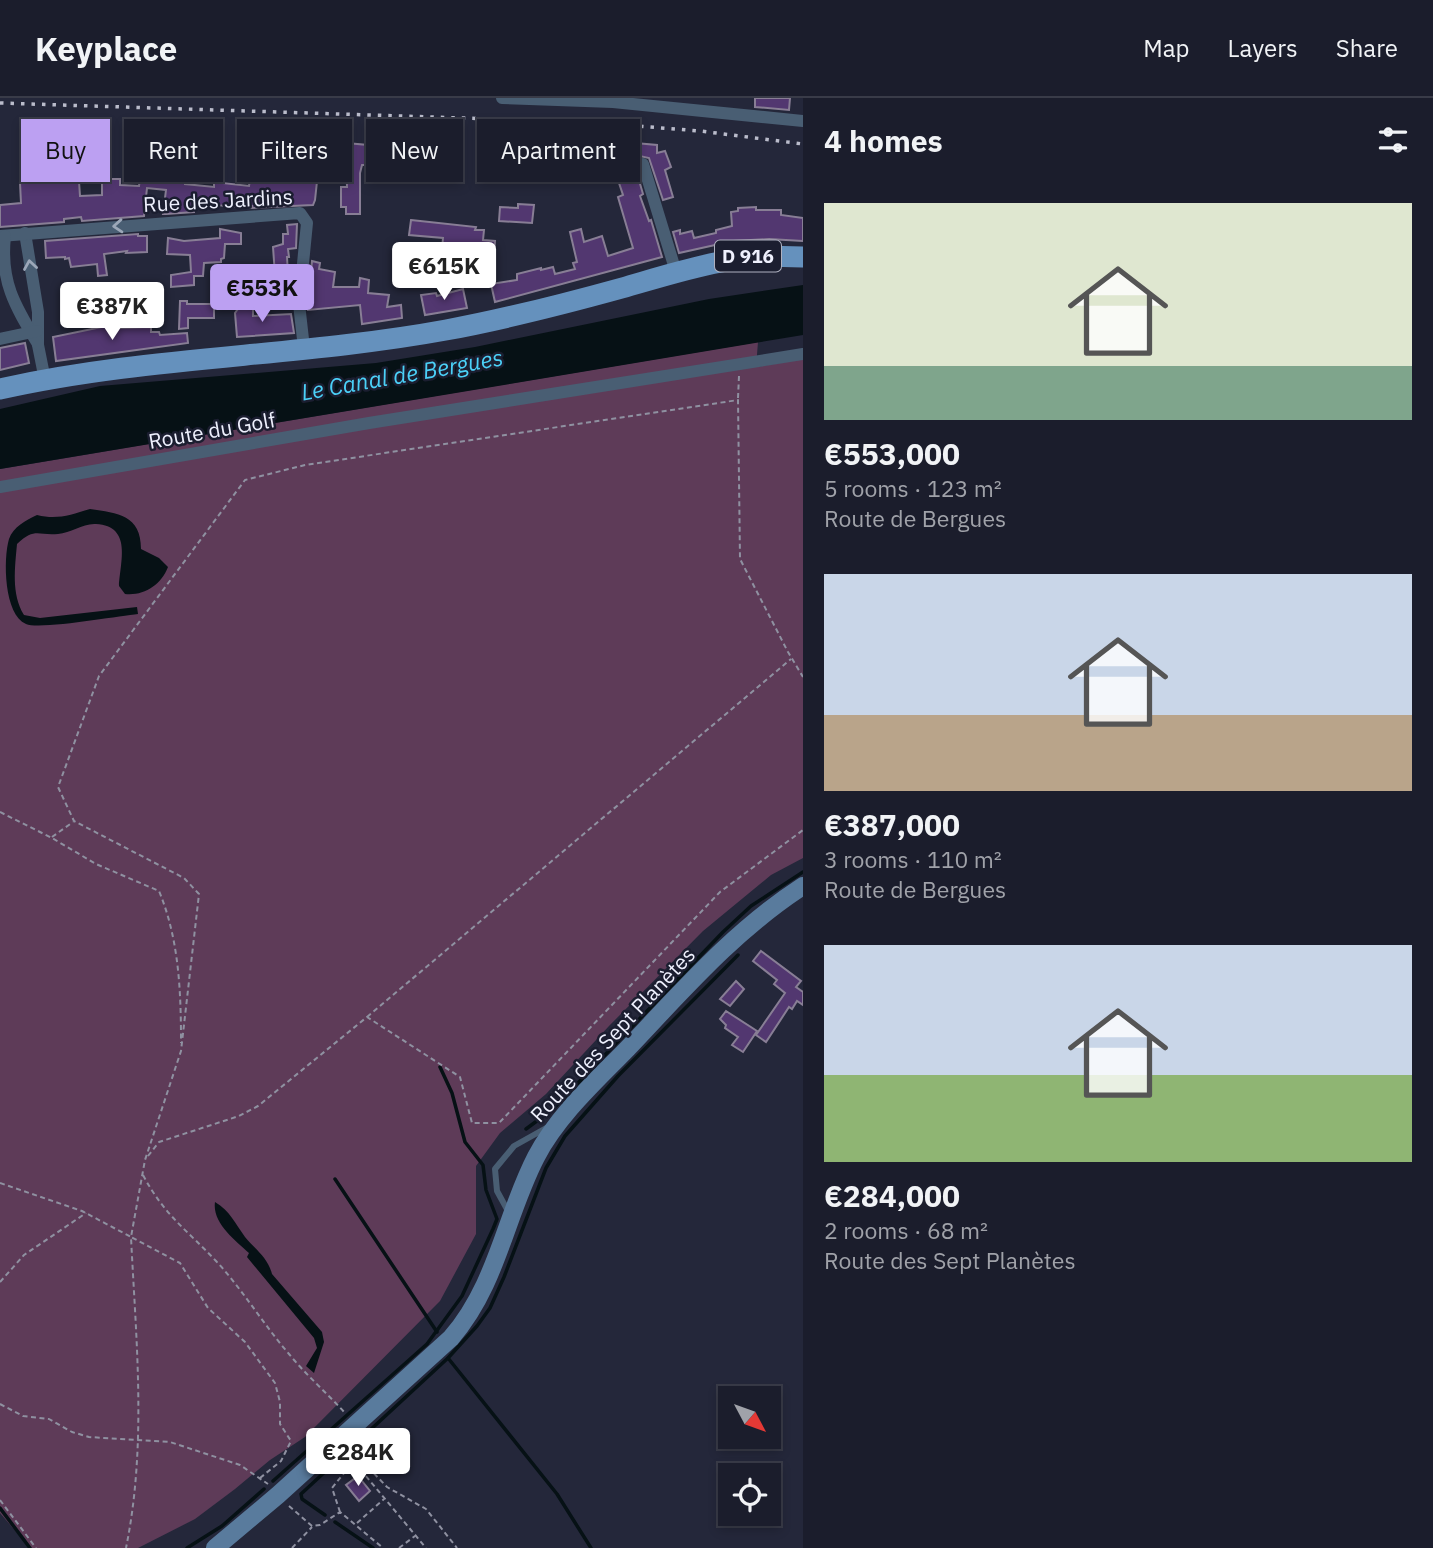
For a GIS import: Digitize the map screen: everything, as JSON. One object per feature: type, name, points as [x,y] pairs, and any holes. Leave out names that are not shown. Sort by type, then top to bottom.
[{"type":"main road","name":"D 916","points":[[0,389],[116,369],[434,332],[575,301],[685,270],[747,256],[803,257]]},
{"type":"main road","name":"D 916","points":[[685,270],[739,264],[803,267]]},
{"type":"main road","name":"Route des Sept Planètes","points":[[215,1548],[274,1490],[427,1362],[461,1326],[490,1276],[536,1156],[559,1122],[724,947],[752,922],[803,886]]},
{"type":"street","points":[[502,98],[701,104],[803,121]]},
{"type":"street","points":[[643,164],[685,270]]},
{"type":"street","name":"Rue des Jardins","points":[[2,236],[300,214],[305,217],[307,224],[299,311],[304,348]]},
{"type":"street","points":[[25,233],[34,331],[45,380]]},
{"type":"street","points":[[2,236],[4,273],[16,306],[34,331]]},
{"type":"street","points":[[0,339],[34,331]]},
{"type":"street","name":"Route du Golf","points":[[0,487],[369,423],[803,354]]},
{"type":"lane","points":[[512,1217],[496,1191],[494,1174],[497,1165],[519,1142],[559,1122]]},
{"type":"path","points":[[740,364],[740,559],[803,677]]},
{"type":"path","points":[[126,1548],[134,1503],[140,1439],[131,1237],[145,1160],[181,1051],[199,894],[184,878],[74,821],[58,787],[99,676],[245,480],[316,463],[738,400]]},
{"type":"path","points":[[145,1160],[159,1142],[239,1116],[258,1106],[791,658]]},
{"type":"path","points":[[0,812],[96,864],[159,891],[170,917],[181,991],[181,1051]]},
{"type":"path","points":[[52,838],[74,821]]},
{"type":"path","points":[[367,1017],[460,1077],[472,1123],[499,1123],[720,892],[803,830]]},
{"type":"path","points":[[143,1174],[155,1198],[216,1261],[289,1355],[344,1412]]},
{"type":"path","points":[[0,1183],[86,1213],[180,1263],[208,1308],[245,1342],[275,1383],[280,1402],[280,1424],[291,1441],[281,1461],[260,1478]]},
{"type":"path","points":[[0,1282],[24,1255],[86,1213]]},
{"type":"path","points":[[0,1404],[23,1416],[49,1419],[84,1436],[170,1442],[232,1462],[260,1478],[313,1526]]},
{"type":"path","points":[[383,1548],[340,1512],[332,1488],[355,1462],[362,1461],[387,1487],[426,1509],[457,1548]]},
{"type":"path","points":[[355,1462],[426,1548]]},
{"type":"path","points":[[355,1524],[385,1499]]},
{"type":"path","points":[[0,1500],[36,1548]]},
{"type":"path","points":[[292,1548],[313,1526],[320,1525],[340,1512]]},
{"type":"path","points":[[399,1548],[416,1536]]},
{"type":"shaded area","points":[[758,342],[756,367],[803,359],[803,858],[771,875],[703,931],[546,1094],[500,1133],[476,1166],[476,1234],[440,1301],[305,1437],[270,1460],[195,1519],[138,1548],[30,1548],[0,1513],[0,469]]},
{"type":"water","name":"Le Canal de Bergues","points":[[803,285],[803,335],[0,469],[0,409],[100,386],[376,363],[475,347],[709,299]]},
{"type":"water","points":[[90,509],[118,514],[132,522],[140,538],[141,549],[159,558],[168,567],[165,573],[151,588],[139,593],[125,594],[119,586],[122,557],[120,538],[108,526],[91,524],[63,533],[33,534],[17,544],[16,589],[24,615],[40,618],[137,607],[138,614],[62,624],[26,624],[13,610],[9,598],[6,559],[11,535],[20,524],[37,515],[57,517]]},
{"type":"water","points":[[215,1202],[228,1213],[265,1259],[272,1274],[322,1332],[324,1342],[314,1373],[306,1366],[317,1348],[314,1338],[247,1257],[249,1253],[221,1224],[215,1210]]},
{"type":"building","points":[[755,98],[790,98],[789,110],[755,107]]},
{"type":"building","points":[[640,143],[657,145],[657,153],[665,151],[671,167],[665,170],[673,197],[663,200],[649,158],[640,156]]},
{"type":"building","points":[[352,144],[366,145],[366,165],[362,165],[360,173],[360,214],[346,214],[346,207],[341,207],[341,187],[347,187],[347,182],[352,182]]},
{"type":"building","points":[[110,179],[120,179],[120,185],[139,186],[140,182],[185,182],[214,187],[214,182],[249,186],[250,182],[317,182],[313,205],[251,208],[252,206],[235,204],[234,207],[217,205],[217,208],[194,205],[194,212],[163,214],[166,190],[147,188],[144,216],[82,221],[81,217],[64,219],[64,222],[0,227],[0,205],[21,203],[20,183],[79,182],[80,196],[102,195],[102,182],[110,182]]},
{"type":"building","points":[[619,182],[640,182],[643,194],[640,196],[649,221],[651,220],[662,257],[495,302],[491,284],[517,280],[517,274],[541,268],[553,267],[555,274],[575,269],[573,263],[577,262],[570,232],[581,229],[584,242],[602,236],[608,256],[633,248],[618,197],[623,195]]},
{"type":"building","points":[[518,204],[534,205],[532,223],[499,221],[500,207],[518,208]]},
{"type":"building","points":[[756,207],[756,210],[781,210],[781,215],[803,218],[803,241],[733,241],[679,253],[673,232],[680,230],[680,234],[692,231],[694,238],[716,233],[716,230],[732,226],[731,212],[738,211],[738,208]]},
{"type":"building","points":[[411,220],[484,230],[483,240],[495,241],[494,260],[466,258],[466,264],[441,260],[443,238],[409,235]]},
{"type":"building","points":[[297,224],[296,248],[288,249],[288,274],[275,275],[273,247],[283,244],[283,234],[288,234],[287,225]]},
{"type":"building","points":[[220,229],[241,233],[241,244],[225,244],[221,262],[204,263],[203,276],[194,276],[194,285],[171,287],[171,275],[191,272],[190,255],[167,254],[168,238],[184,241],[220,238]]},
{"type":"building","points":[[138,234],[147,236],[147,252],[104,254],[107,275],[98,276],[97,264],[71,267],[69,258],[46,258],[45,241]]},
{"type":"building","points":[[312,261],[320,263],[319,269],[335,272],[333,287],[359,287],[360,278],[369,280],[368,293],[389,295],[387,307],[401,305],[402,318],[362,324],[360,305],[308,310]]},
{"type":"building","points":[[463,289],[467,308],[425,315],[421,295],[436,293],[437,296]]},
{"type":"building","points":[[180,301],[187,301],[187,304],[214,304],[214,318],[188,318],[188,328],[179,329]]},
{"type":"building","points":[[253,307],[253,316],[291,314],[294,333],[237,337],[235,313],[238,309]]},
{"type":"building","points":[[121,323],[120,328],[151,327],[151,332],[159,332],[160,335],[187,333],[188,343],[56,361],[53,337]]},
{"type":"building","points":[[25,343],[29,363],[0,370],[0,348]]},
{"type":"building","points":[[761,951],[801,981],[796,987],[803,992],[803,1005],[797,1001],[792,1009],[789,1007],[766,1042],[756,1035],[785,993],[774,984],[777,980],[753,961]]},
{"type":"building","points":[[736,981],[744,989],[730,1006],[720,999]]},
{"type":"building","points":[[726,1011],[757,1031],[743,1052],[732,1045],[738,1037],[725,1028],[726,1025],[720,1019]]},
{"type":"building","points":[[358,1476],[370,1491],[359,1501],[346,1485]]},
{"type":"waterway","points":[[526,1129],[553,1109],[751,906],[803,872]]},
{"type":"waterway","points":[[325,1515],[302,1499],[301,1494],[448,1358],[477,1326],[490,1308],[546,1168],[565,1136],[618,1076],[738,955]]},
{"type":"waterway","points":[[273,1481],[427,1344],[462,1296],[493,1229],[497,1219],[486,1190],[483,1165],[465,1142],[452,1093],[440,1067]]},
{"type":"waterway","points":[[335,1179],[437,1332]]},
{"type":"waterway","points":[[448,1358],[557,1494],[591,1548]]},
{"type":"waterway","points":[[187,1548],[222,1526],[264,1489]]},
{"type":"waterway","points":[[0,1508],[30,1548]]},
{"type":"waterway","points":[[335,1522],[373,1548]]},
{"type":"railway","points":[[0,103],[586,122],[700,131],[803,144]]}]
